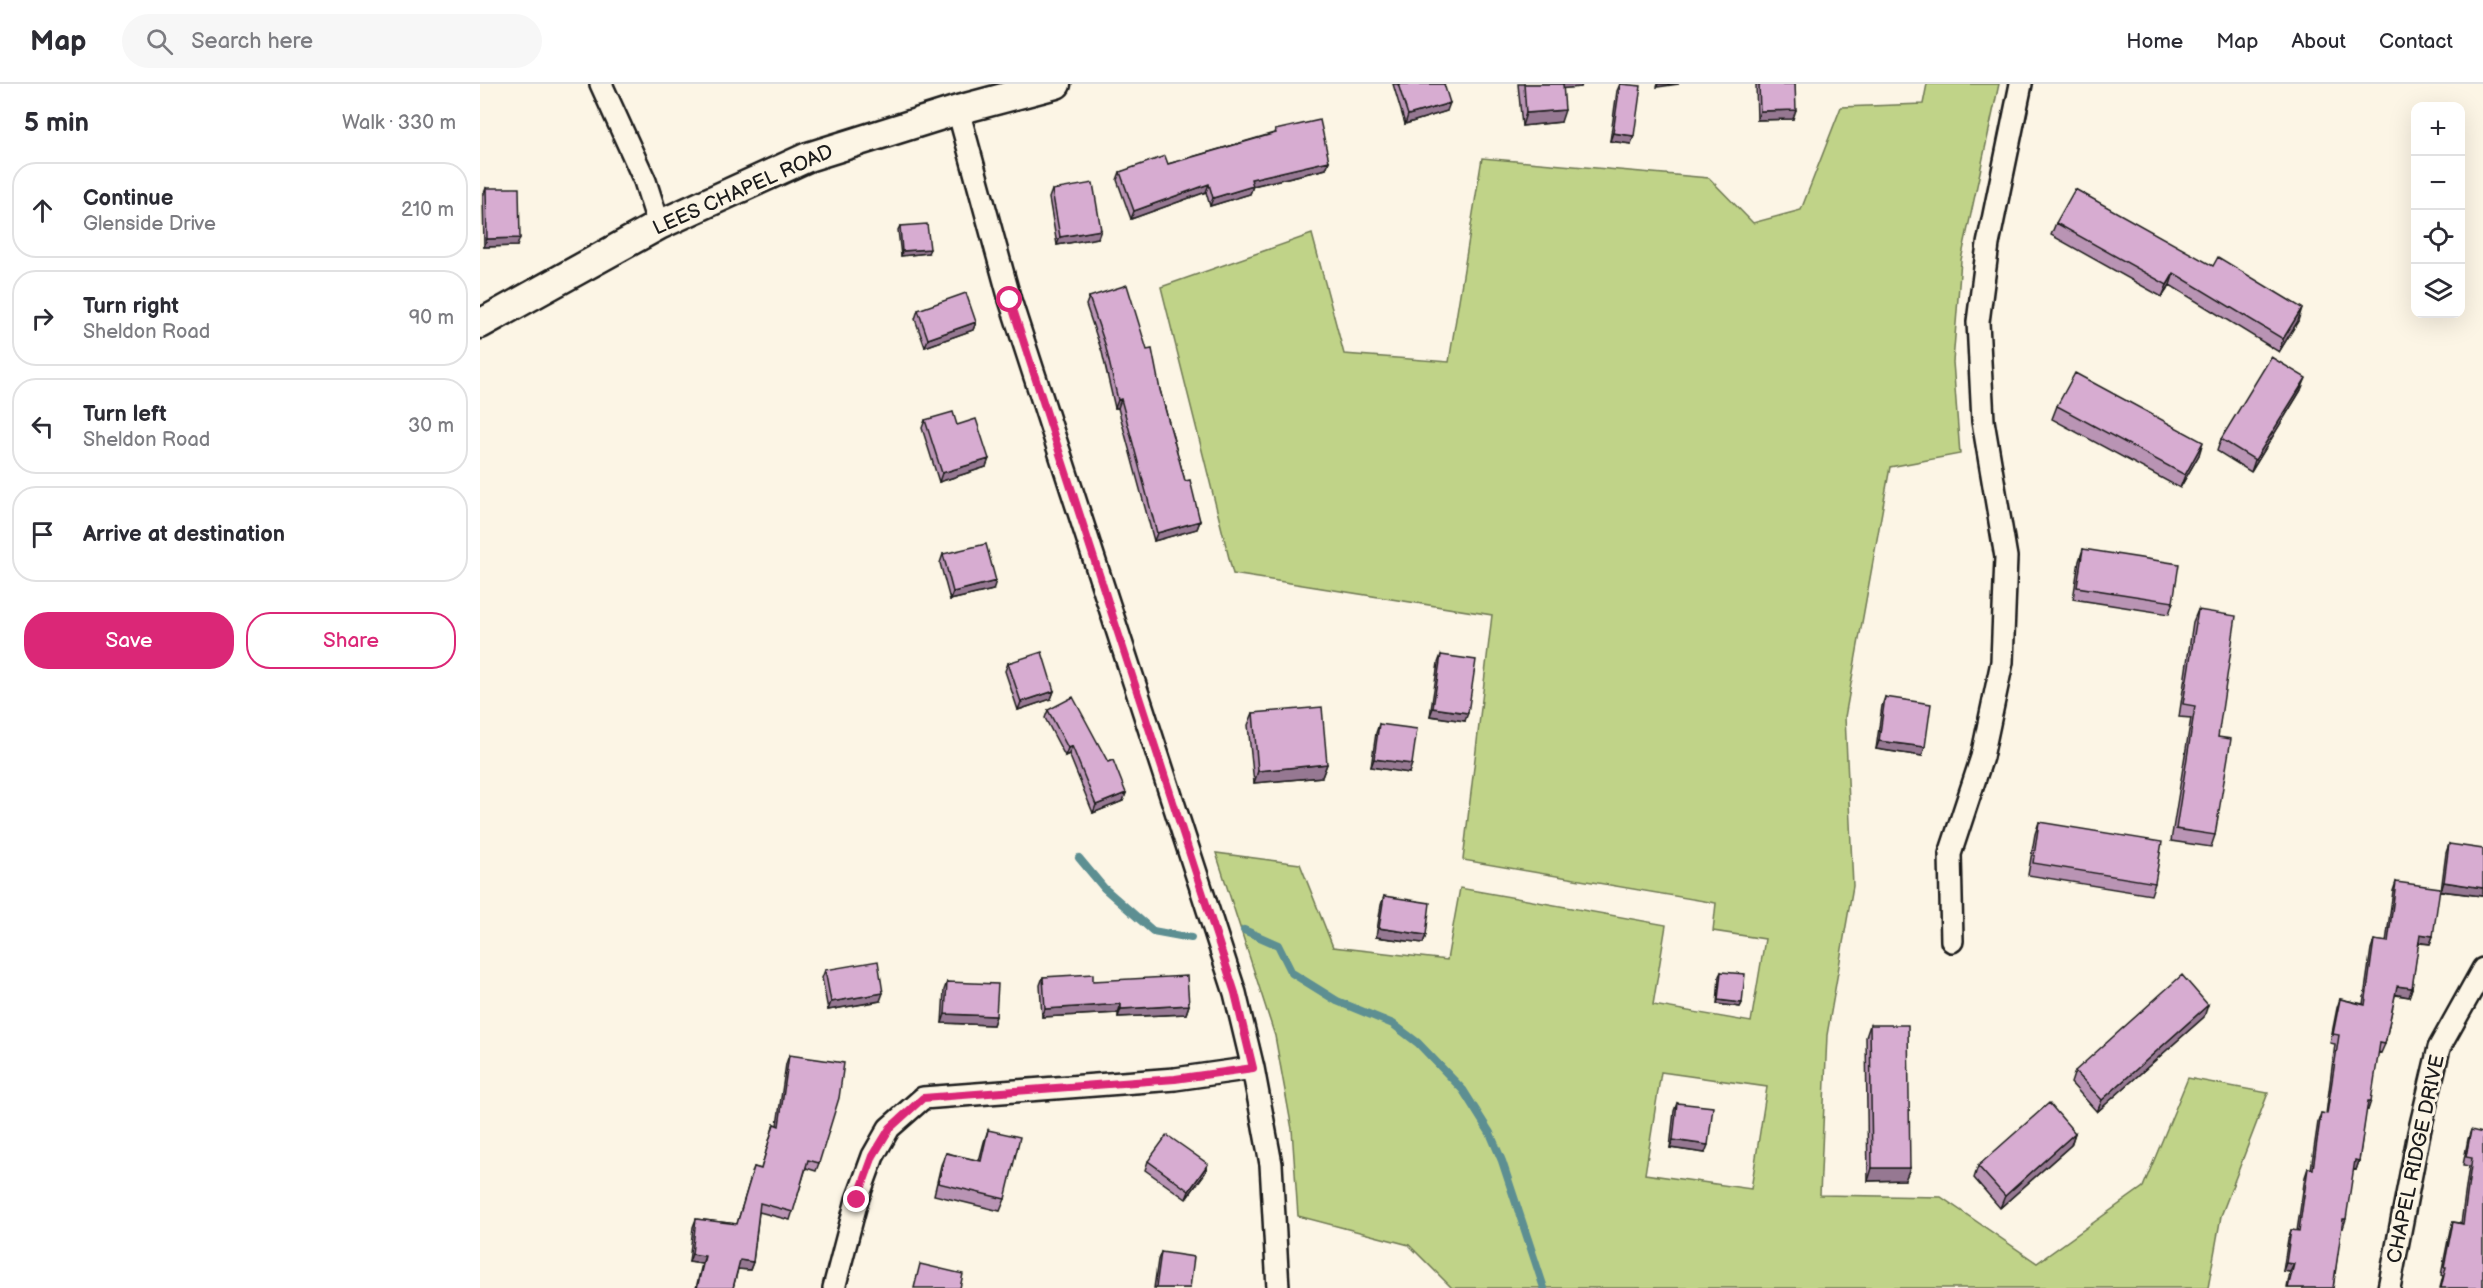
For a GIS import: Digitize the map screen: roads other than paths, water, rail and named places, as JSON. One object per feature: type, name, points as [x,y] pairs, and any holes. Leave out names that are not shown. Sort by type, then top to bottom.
[{"type":"main road","name":"LEES CHAPEL ROAD","points":[[480,324],[659,225],[808,157],[958,110],[1056,84]]},
{"type":"street","points":[[601,84],[645,181],[659,225]]},
{"type":"street","points":[[1952,941],[1950,854],[1982,757],[2002,662],[2006,557],[1983,421],[1978,322],[1988,244],[2021,84]]},
{"type":"street","points":[[958,110],[1010,300],[1235,993],[1253,1068],[1271,1164],[1278,1288]]},
{"type":"street","name":"CHAPEL RIDGE DRIVE","points":[[2388,1288],[2419,1133],[2439,1048],[2483,969]]},
{"type":"street","points":[[834,1288],[857,1200],[873,1156],[890,1128],[923,1098],[1175,1079],[1253,1068]]},
{"type":"waterway","points":[[1079,858],[1104,888],[1153,931],[1191,938]]},
{"type":"waterway","points":[[1244,930],[1278,945],[1292,973],[1337,1001],[1393,1024],[1418,1043],[1463,1090],[1490,1133],[1502,1161],[1544,1288]]}]
